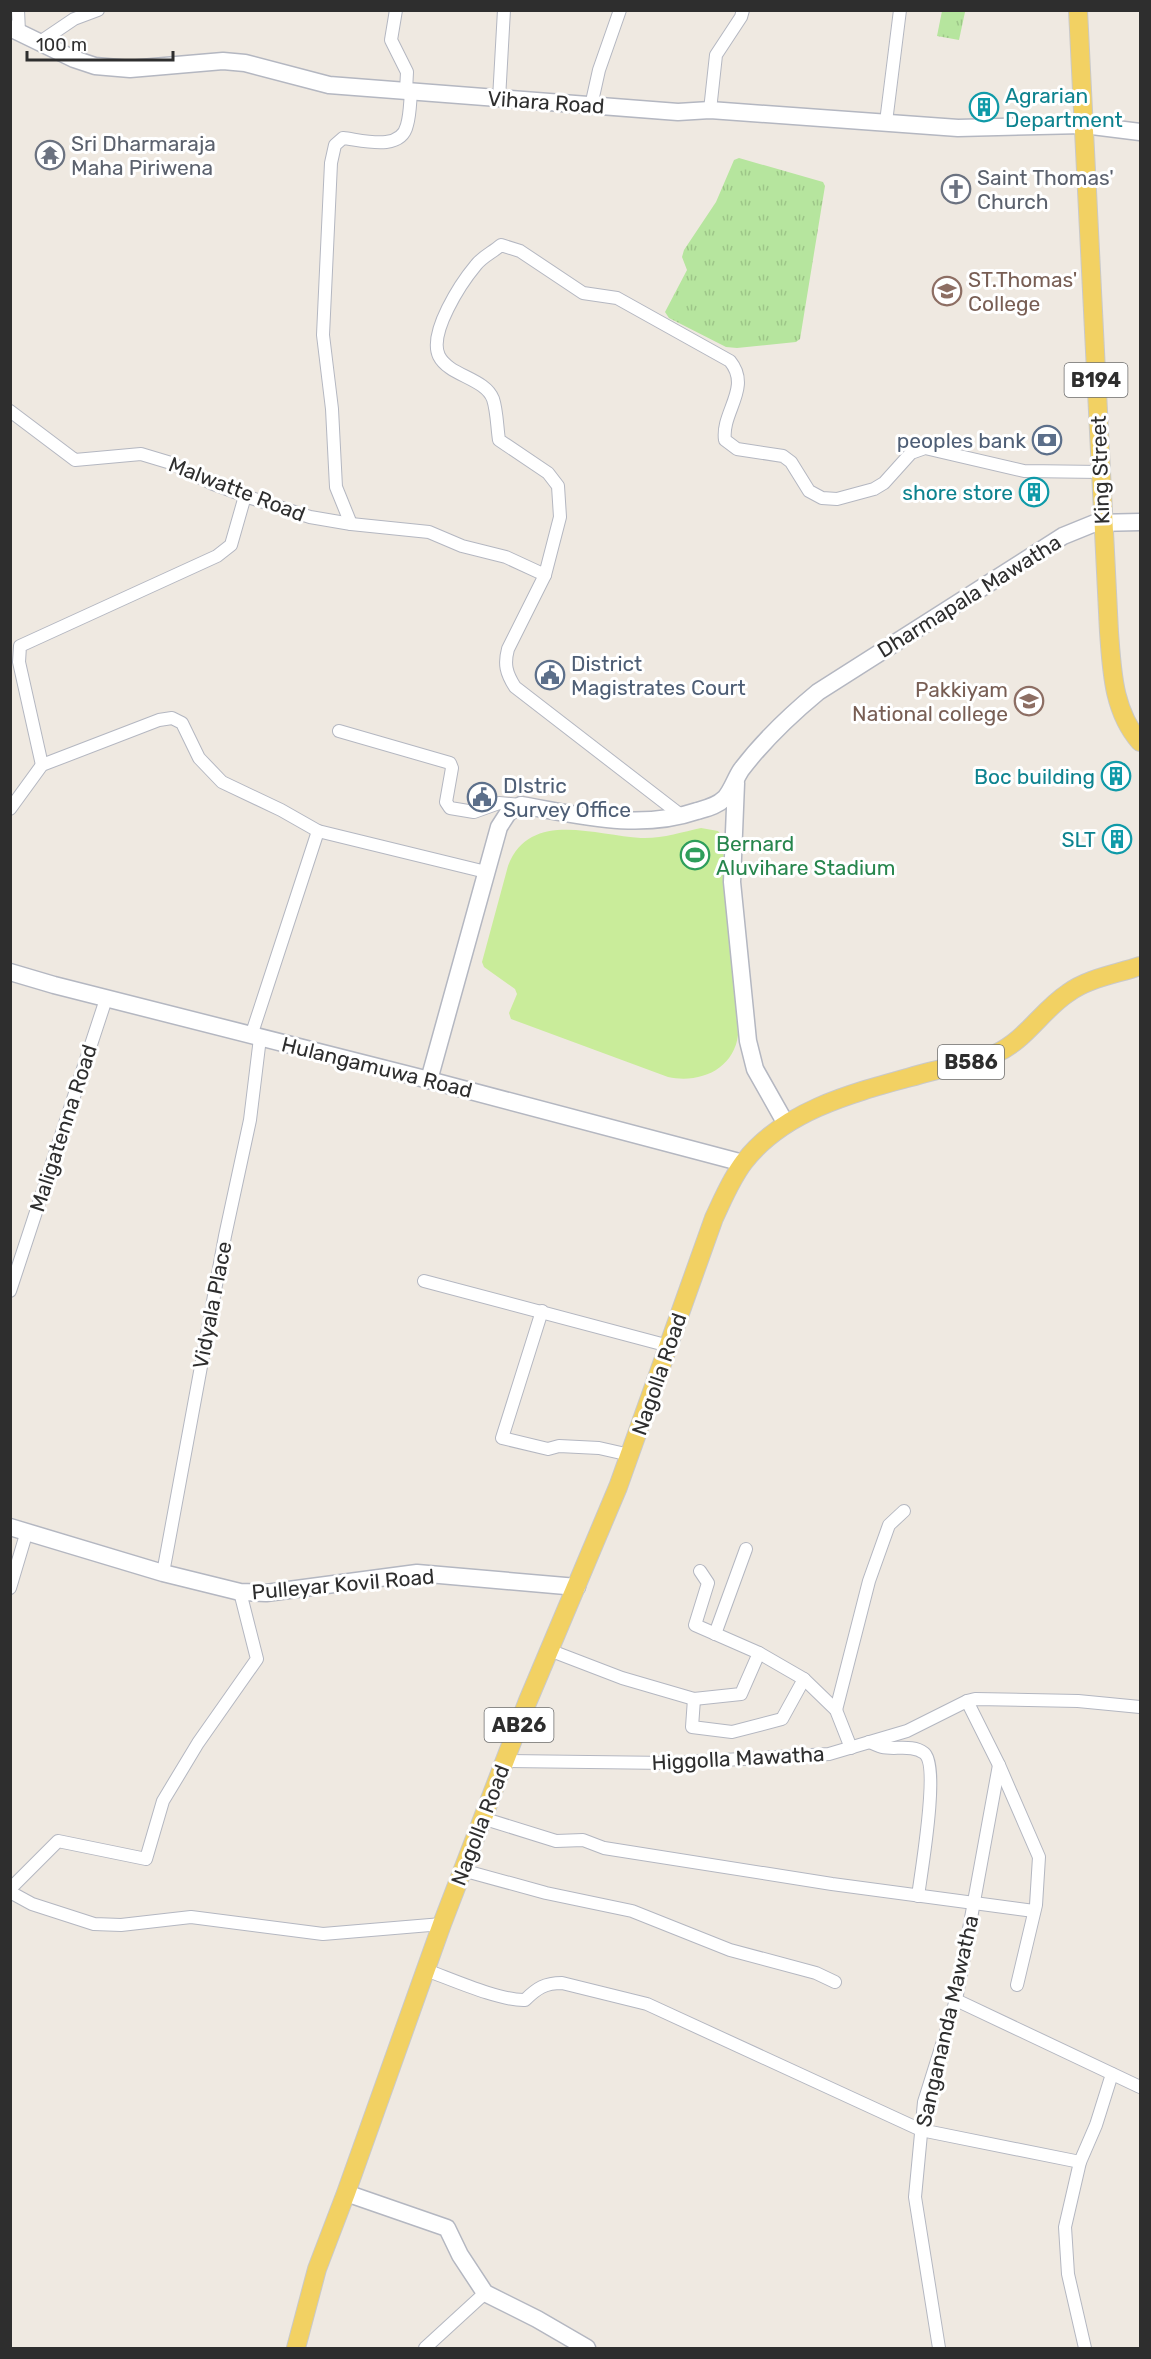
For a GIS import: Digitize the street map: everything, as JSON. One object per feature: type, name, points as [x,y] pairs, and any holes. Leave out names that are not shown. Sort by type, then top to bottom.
[{"type":"main road","name":"King Street","points":[[1078,10],[1109,632],[1115,692],[1125,719],[1140,742]]},
{"type":"main road","name":"B586","points":[[786,1124],[808,1112],[893,1082],[992,1056],[1021,1038],[1070,991],[1090,982],[1140,967]]},
{"type":"main road","name":"Nagolla Road","points":[[296,2349],[312,2283],[442,1924],[504,1761],[630,1455],[714,1218],[743,1163],[759,1146],[786,1124]]},
{"type":"street","points":[[15,30],[18,10]]},
{"type":"street","points":[[40,42],[48,34],[74,19],[98,10]]},
{"type":"street","points":[[351,524],[336,487],[332,409],[323,335],[331,163],[335,145],[343,138],[385,143],[398,139],[407,128],[407,72],[391,39],[396,10]]},
{"type":"street","points":[[499,99],[504,10]]},
{"type":"street","points":[[591,106],[599,70],[620,10]]},
{"type":"street","points":[[710,110],[716,55],[741,17],[743,10]]},
{"type":"street","points":[[886,122],[900,10]]},
{"type":"street","name":"Vihara Road","points":[[15,30],[74,59],[95,66],[130,69],[223,61],[245,63],[329,85],[499,99],[678,112],[710,110],[958,128],[1084,124],[1140,132]]},
{"type":"street","points":[[682,816],[515,687],[506,674],[505,660],[508,649],[545,575],[560,517],[558,486],[548,473],[500,440],[492,397],[484,388],[447,365],[440,358],[436,348],[442,318],[458,289],[477,263],[501,245],[520,251],[583,293],[617,298],[730,361],[737,370],[738,381],[736,397],[723,429],[724,440],[737,449],[783,456],[791,462],[809,491],[822,498],[837,499],[874,489],[884,483],[911,453],[925,448],[1024,471],[1101,472]]},
{"type":"street","name":"Malwatte Road","points":[[10,411],[75,460],[141,454],[171,463],[213,484],[245,496],[310,517],[351,524],[429,532],[462,546],[506,557],[545,575]]},
{"type":"street","points":[[42,765],[19,662],[20,646],[217,556],[231,545],[245,496]]},
{"type":"street","name":"Dharmapala Mawatha","points":[[521,805],[614,821],[682,816],[717,804],[726,796],[736,779],[784,720],[818,692],[1051,542],[1086,525],[1103,522],[1140,522]]},
{"type":"street","points":[[10,809],[42,765],[159,720],[172,718],[182,723],[199,758],[222,782],[281,810],[318,831],[486,872]]},
{"type":"street","points":[[339,731],[450,763],[452,768],[446,802],[450,808],[474,812],[499,803],[521,805]]},
{"type":"street","points":[[736,779],[732,882],[748,1041],[755,1069],[786,1124]]},
{"type":"street","points":[[429,1080],[499,827],[508,813],[521,805]]},
{"type":"street","name":"Vidyala Place","points":[[163,1573],[225,1236],[250,1120],[256,1037],[318,831]]},
{"type":"street","name":"Hulangamuwa Road","points":[[10,972],[106,999],[429,1080],[743,1163]]},
{"type":"street","name":"Maligatenna Road","points":[[10,1291],[15,1259],[106,999]]},
{"type":"street","points":[[424,1281],[669,1346]]},
{"type":"street","points":[[542,1311],[502,1438],[548,1449],[558,1446],[599,1448],[630,1455]]},
{"type":"street","points":[[836,1710],[869,1581],[889,1525],[904,1511]]},
{"type":"street","points":[[10,1588],[19,1529]]},
{"type":"street","name":"Pulleyar Kovil Road","points":[[19,1529],[163,1573],[240,1592],[266,1593],[417,1573],[577,1587]]},
{"type":"street","points":[[715,1634],[746,1549]]},
{"type":"street","points":[[700,1571],[708,1582],[695,1625],[759,1653],[804,1679],[836,1710],[851,1748]]},
{"type":"street","points":[[240,1592],[257,1659],[198,1743],[163,1801],[146,1859],[58,1841],[10,1890],[32,1904],[94,1924],[121,1925],[191,1917],[323,1934],[442,1924]]},
{"type":"street","points":[[549,1650],[622,1678],[694,1699],[741,1694],[759,1653]]},
{"type":"street","points":[[694,1699],[692,1727],[732,1731],[782,1719],[804,1679]]},
{"type":"street","name":"Higgolla Mawatha","points":[[504,1761],[669,1763],[830,1754],[907,1731],[975,1699],[1078,1701],[1140,1707]]},
{"type":"street","points":[[967,1701],[999,1765],[1039,1857],[1034,1911],[1017,1984]]},
{"type":"street","points":[[869,1742],[882,1747],[917,1749],[927,1756],[930,1763],[931,1795],[918,1896]]},
{"type":"street","name":"Sangananda Mawatha","points":[[939,2349],[915,2197],[921,2130],[924,2102],[956,2000],[999,1765]]},
{"type":"street","points":[[482,1818],[556,1841],[582,1840],[604,1848],[918,1896],[1034,1911]]},
{"type":"street","points":[[462,1870],[546,1893],[632,1911],[730,1950],[816,1973],[835,1982]]},
{"type":"street","points":[[426,1970],[492,1993],[520,2000],[525,2000],[535,1990],[548,1983],[562,1983],[648,2004],[921,2130],[1080,2162]]},
{"type":"street","points":[[956,2000],[1140,2087]]},
{"type":"street","points":[[1085,2349],[1068,2274],[1065,2227],[1080,2162],[1096,2125],[1112,2074]]},
{"type":"street","points":[[346,2193],[447,2228],[460,2255],[485,2293],[537,2319],[587,2349]]},
{"type":"street","points":[[425,2349],[485,2293]]},
{"type":"green space","points":[[942,11],[965,12],[959,40],[937,36]]},
{"type":"green space","points":[[739,158],[823,182],[825,186],[800,339],[796,342],[726,347],[669,318],[665,312],[687,270],[682,257],[684,250],[716,202],[734,160]]},
{"type":"green space","points":[[701,828],[718,831],[722,836],[738,1035],[730,1057],[723,1065],[703,1076],[680,1079],[668,1077],[511,1019],[509,1013],[517,994],[515,989],[484,967],[482,962],[508,866],[518,848],[532,837],[566,830],[649,838]]},
{"type":"place","name":"Agrarian Department","points":[[984,107]]},
{"type":"place","name":"Sri Dharmaraja Maha Piriwena","points":[[50,155]]},
{"type":"place","name":"Saint Thomas' Church","points":[[956,189]]},
{"type":"place","name":"ST.Thomas' College","points":[[947,291]]},
{"type":"place","name":"peoples bank","points":[[1047,440]]},
{"type":"place","name":"shore store","points":[[1034,492]]},
{"type":"place","name":"District Magistrates Court","points":[[550,675]]},
{"type":"place","name":"Pakkiyam National college","points":[[1029,701]]},
{"type":"place","name":"Boc building","points":[[1116,776]]},
{"type":"place","name":"DIstric Survey Office","points":[[482,797]]},
{"type":"place","name":"SLT","points":[[1117,839]]},
{"type":"place","name":"Bernard Aluvihare Stadium","points":[[695,855]]}]
